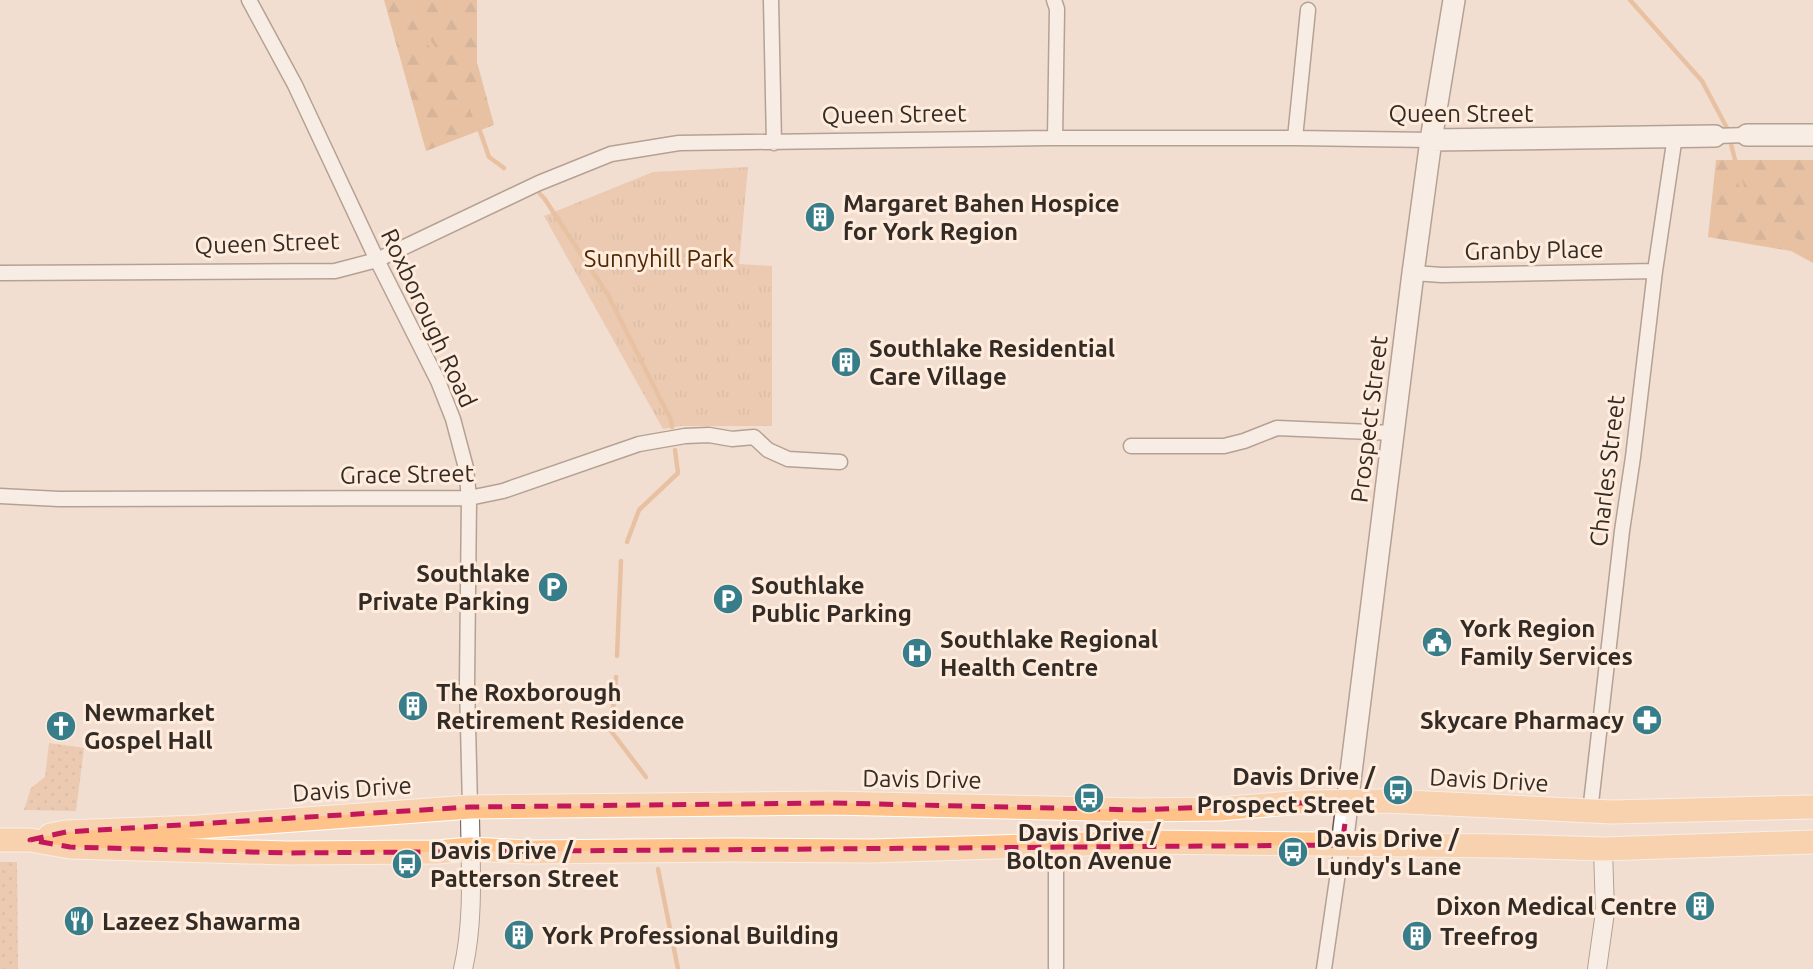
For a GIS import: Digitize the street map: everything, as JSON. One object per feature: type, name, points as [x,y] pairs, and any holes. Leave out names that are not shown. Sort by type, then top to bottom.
[{"type":"main road","name":"Prospect Street","points":[[1342,845],[1413,273],[1454,0]]},
{"type":"main road","name":"Queen Street","points":[[1747,135],[1813,135]]},
{"type":"main road","name":"Queen Street","points":[[1431,140],[1715,136]]},
{"type":"main road","name":"Davis Drive","points":[[30,840],[66,832],[198,827],[470,807],[832,803],[1139,810],[1387,801],[1612,813],[1813,807]]},
{"type":"main road","name":"Davis Drive","points":[[0,840],[30,840],[70,847],[287,853],[437,852],[470,849],[528,852],[872,851],[1147,842],[1484,845],[1602,849],[1813,842]]},
{"type":"street","name":"Roxborough Road","points":[[248,0],[295,85],[377,260],[438,380],[453,419],[466,468],[469,498],[467,684],[470,807]]},
{"type":"street","points":[[771,0],[774,142]]},
{"type":"street","points":[[1054,0],[1057,9],[1055,138]]},
{"type":"street","points":[[1295,138],[1308,10]]},
{"type":"street","name":"Queen Street","points":[[1715,136],[1747,135]]},
{"type":"street","name":"Charles Street","points":[[1590,812],[1622,531],[1675,136]]},
{"type":"street","name":"Queen Street","points":[[0,273],[335,271],[377,260],[539,183],[611,154],[679,143],[1055,138],[1431,140]]},
{"type":"street","name":"Granby Place","points":[[1413,273],[1442,275],[1655,271]]},
{"type":"street","points":[[1131,446],[1224,446],[1277,428],[1394,433]]},
{"type":"street","name":"Grace Street","points":[[0,496],[59,499],[469,498],[503,491],[639,444],[709,435],[732,439],[754,437],[768,450],[788,459],[840,462]]},
{"type":"street","points":[[463,969],[468,929],[470,807]]},
{"type":"street","points":[[1056,845],[1056,969]]},
{"type":"street","points":[[1324,969],[1342,845]]},
{"type":"street","points":[[1597,969],[1605,912],[1602,849]]},
{"type":"highlighted area","points":[[1348,801],[1342,845],[287,853],[70,847],[30,840],[66,832],[470,807],[832,803],[1139,810]]},
{"type":"green space","points":[[384,0],[477,0],[477,62],[494,125],[426,151]]},
{"type":"green space","points":[[1716,160],[1813,160],[1813,263],[1791,251],[1708,237]]},
{"type":"green space","name":"Sunnyhill Park","points":[[748,167],[739,264],[772,266],[772,426],[680,426],[663,429],[544,216],[653,172]]},
{"type":"green space","points":[[49,743],[84,748],[76,811],[24,810],[31,788],[45,777]]},
{"type":"green space","points":[[0,862],[17,862],[18,969],[0,969]]},
{"type":"waterway","points":[[402,0],[472,108],[489,157],[504,168]]},
{"type":"waterway","points":[[1630,0],[1702,81],[1727,128],[1742,188],[1773,229],[1813,249]]},
{"type":"waterway","points":[[540,194],[608,295],[671,420],[672,427]]},
{"type":"waterway","points":[[627,542],[639,510],[678,473],[675,450]]},
{"type":"waterway","points":[[617,656],[621,561]]},
{"type":"waterway","points":[[616,677],[611,731],[646,777]]},
{"type":"waterway","points":[[658,869],[678,969]]},
{"type":"place","name":"Margaret Bahen Hospice for York Region","points":[[820,217]]},
{"type":"place","name":"Southlake Residential Care Village","points":[[846,362]]},
{"type":"place","name":"Southlake Private Parking","points":[[553,587]]},
{"type":"place","name":"Southlake Public Parking","points":[[728,599]]},
{"type":"place","name":"York Region Family Services","points":[[1437,642]]},
{"type":"place","name":"Southlake Regional Health Centre","points":[[917,653]]},
{"type":"place","name":"The Roxborough Retirement Residence","points":[[413,706]]},
{"type":"place","name":"Skycare Pharmacy","points":[[1647,720]]},
{"type":"place","name":"Newmarket Gospel Hall","points":[[61,726]]},
{"type":"place","name":"Davis Drive / Prospect Street","points":[[1398,790]]},
{"type":"place","name":"Davis Drive / Bolton Avenue","points":[[1089,798]]},
{"type":"place","name":"Davis Drive / Lundy's Lane","points":[[1293,852]]},
{"type":"place","name":"Davis Drive / Patterson Street","points":[[407,864]]},
{"type":"place","name":"Dixon Medical Centre","points":[[1700,906]]},
{"type":"place","name":"Lazeez Shawarma","points":[[79,921]]},
{"type":"place","name":"York Professional Building","points":[[519,935]]},
{"type":"place","name":"Treefrog","points":[[1417,936]]}]
